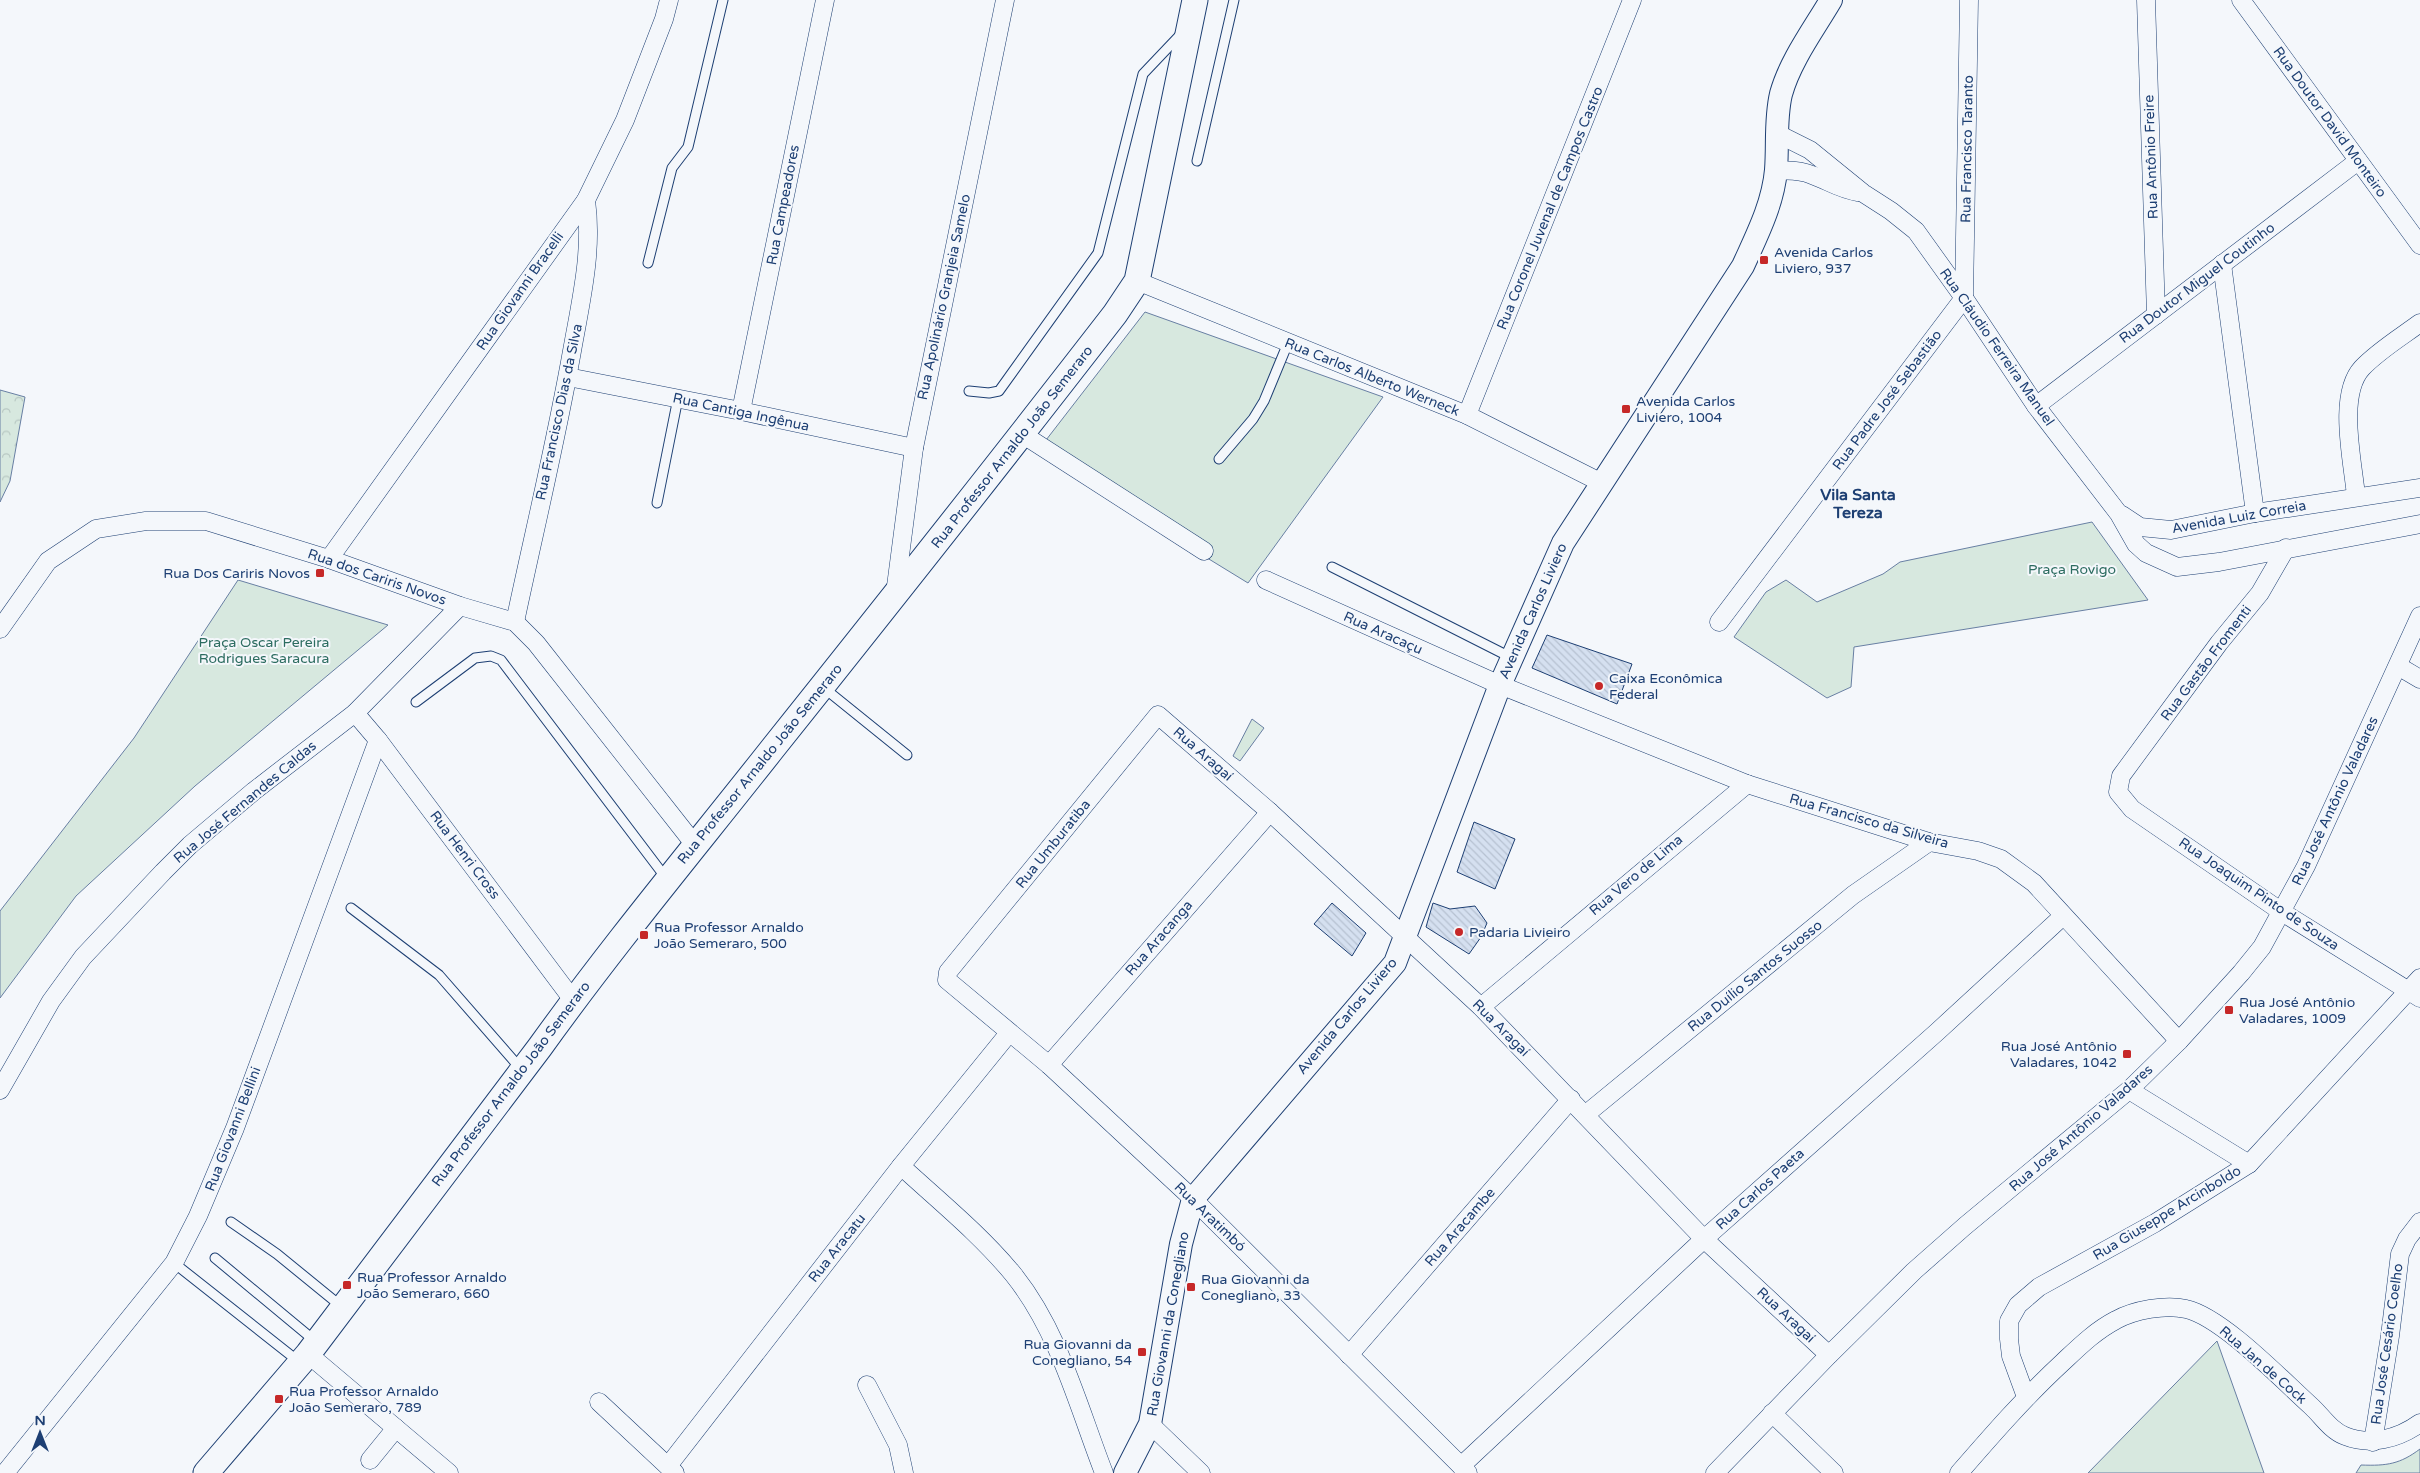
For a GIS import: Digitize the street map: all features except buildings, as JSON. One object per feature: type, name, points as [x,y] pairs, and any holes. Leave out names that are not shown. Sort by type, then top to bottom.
[{"type":"main road","name":"Rua Professor Arnaldo João Semeraro","points":[[206,1473],[308,1353],[574,1000],[694,845],[1022,434],[1137,281],[1193,12]]},
{"type":"street","name":"Rua Giovanni Bracelli","points":[[329,559],[586,200],[625,120],[664,19],[669,0]]},
{"type":"street","name":"Rua Campeadores","points":[[741,411],[825,0]]},
{"type":"street","name":"Rua Apolinário Granjeia Samelo","points":[[894,596],[914,448],[1005,0]]},
{"type":"street","name":"Rua Coronel Juvenal de Campos Castro","points":[[1467,416],[1632,0]]},
{"type":"street","name":"Avenida Carlos Liviero","points":[[1193,1199],[1395,963],[1500,685],[1564,542],[1743,266],[1769,206],[1776,171],[1776,133],[1781,94],[1794,63],[1831,0]]},
{"type":"street","name":"Rua Francisco Taranto","points":[[1964,298],[1969,0]]},
{"type":"street","name":"Rua Antônio Freire","points":[[2146,0],[2156,315]]},
{"type":"street","name":"Rua Doutor David Monteiro","points":[[2241,0],[2420,245]]},
{"type":"street","name":"Rua Cláudio Ferreira Manuel","points":[[1776,133],[1810,150],[1863,193],[1891,211],[1916,231],[1964,298],[2036,406],[2119,514]]},
{"type":"street","name":"Rua Doutor Miguel Coutinho","points":[[2036,406],[2358,161]]},
{"type":"street","name":"Rua Cláudio Ferreira Manuel","points":[[1776,171],[1793,170],[1812,175],[1841,189],[1863,193]]},
{"type":"street","name":"Rua Francisco Dias da Silva","points":[[515,622],[568,377],[590,242],[586,200]]},
{"type":"street","points":[[2222,264],[2255,513]]},
{"type":"street","name":"Rua Carlos Alberto Werneck","points":[[1137,281],[1467,416],[1602,484]]},
{"type":"street","name":"Rua Padre José Sebastião","points":[[1719,622],[1964,298]]},
{"type":"street","points":[[2356,496],[2347,406],[2351,389],[2360,369],[2420,323]]},
{"type":"street","name":"Rua Cantiga Ingênua","points":[[568,377],[678,398],[914,448]]},
{"type":"street","points":[[1022,434],[1204,551]]},
{"type":"street","name":"Avenida Luiz Correia","points":[[2119,514],[2140,527],[2171,530],[2255,513],[2356,496],[2420,488]]},
{"type":"street","points":[[2119,514],[2136,544],[2146,553],[2177,566],[2219,562],[2420,524]]},
{"type":"street","name":"Rua dos Cariris Novos","points":[[0,629],[48,561],[96,529],[146,521],[206,521],[329,559],[460,606],[515,622],[536,643],[694,845]]},
{"type":"street","name":"Rua Gastão Fromenti","points":[[2121,776],[2219,643],[2260,593],[2286,548]]},
{"type":"street","name":"Rua Aracaçu","points":[[1266,580],[1500,685]]},
{"type":"street","name":"Rua José Fernandes Caldas","points":[[0,1090],[50,1001],[96,943],[190,845],[355,713],[460,606]]},
{"type":"street","name":"Rua José Antônio Valadares","points":[[1715,1473],[1829,1355],[1914,1271],[1965,1226],[2129,1090],[2180,1041],[2241,973],[2262,947],[2306,866],[2420,616]]},
{"type":"street","points":[[2398,666],[2420,679]]},
{"type":"street","name":"Rua Francisco da Silveira","points":[[1500,685],[1747,784],[1929,842],[1978,851],[2001,859],[2034,883],[2180,1041]]},
{"type":"street","name":"Rua Henri Cross","points":[[355,713],[378,740],[574,1000]]},
{"type":"street","name":"Rua Aragaí","points":[[1158,715],[1270,812],[1481,1007],[1704,1239],[1829,1355]]},
{"type":"street","name":"Rua Umburatiba","points":[[948,972],[1158,715]]},
{"type":"street","name":"Rua Giovanni Bellini","points":[[5,1473],[174,1263],[198,1216],[235,1128],[378,740]]},
{"type":"street","name":"Rua Joaquim Pinto de Souza","points":[[2121,776],[2118,792],[2132,809],[2282,912],[2416,989]]},
{"type":"street","name":"Rua Vero de Lima","points":[[1481,1007],[1747,784]]},
{"type":"street","name":"Rua Aracanga","points":[[1049,1065],[1270,812]]},
{"type":"street","name":"Rua Duílio Santos Suosso","points":[[1585,1115],[1853,895],[1929,842]]},
{"type":"street","name":"Rua Carlos Paeta","points":[[1464,1470],[1704,1239],[1937,1032],[2063,916]]},
{"type":"street","name":"Rua Aratimbó","points":[[948,972],[947,980],[950,983],[1049,1065],[1193,1199],[1464,1470]]},
{"type":"street","name":"Rua Giuseppe Arcinboldo","points":[[2026,1397],[2011,1356],[2009,1339],[2009,1321],[2018,1305],[2039,1287],[2155,1223],[2249,1164],[2416,989]]},
{"type":"street","name":"Rua Aracatu","points":[[671,1470],[901,1166],[1010,1034]]},
{"type":"street","points":[[2129,1090],[2249,1164]]},
{"type":"street","name":"Rua Aracambe","points":[[1349,1355],[1570,1099]]},
{"type":"street","points":[[901,1166],[974,1233],[1013,1275],[1047,1327],[1070,1381],[1104,1473]]},
{"type":"street","name":"Rua Giovanni da Conegliano","points":[[1125,1473],[1150,1424],[1181,1244],[1193,1199]]},
{"type":"street","name":"Rua José Cesário Coelho","points":[[2373,1442],[2390,1336],[2400,1254],[2406,1239],[2420,1222]]},
{"type":"street","name":"Rua Jan de Cock","points":[[1958,1473],[2026,1397],[2093,1334],[2117,1319],[2146,1310],[2167,1308],[2186,1309],[2206,1318],[2240,1341],[2315,1409],[2330,1427],[2345,1436],[2373,1442]]},
{"type":"street","points":[[308,1353],[449,1473]]},
{"type":"street","points":[[867,1385],[898,1445],[904,1473]]},
{"type":"street","points":[[599,1402],[671,1470]]},
{"type":"street","points":[[1772,1413],[1834,1473]]},
{"type":"street","points":[[1150,1424],[1201,1473]]},
{"type":"street","points":[[2373,1442],[2408,1432],[2420,1424]]},
{"type":"street","points":[[370,1460],[396,1428]]},
{"type":"lane","points":[[648,263],[672,168],[688,147],[722,0]]},
{"type":"lane","points":[[1197,161],[1234,0]]},
{"type":"lane","points":[[969,391],[989,393],[999,391],[1098,253],[1143,74],[1193,12]]},
{"type":"lane","points":[[1219,459],[1253,420],[1264,401],[1288,343]]},
{"type":"lane","points":[[657,503],[678,398]]},
{"type":"lane","points":[[1332,566],[1512,658]]},
{"type":"lane","points":[[416,702],[474,658],[491,656],[501,660],[668,880]]},
{"type":"lane","points":[[822,687],[907,755]]},
{"type":"lane","points":[[351,908],[439,975],[521,1070]]},
{"type":"lane","points":[[231,1222],[277,1254],[343,1307]]},
{"type":"lane","points":[[215,1258],[308,1353]]},
{"type":"lane","points":[[174,1263],[308,1353]]},
{"type":"green space","points":[[1145,312],[1383,397],[1248,583],[1036,453]]},
{"type":"green space","points":[[0,390],[25,397],[10,481],[0,502]]},
{"type":"green space","name":"Praça Rovigo","points":[[2092,522],[2148,600],[1854,647],[1851,687],[1827,698],[1734,637],[1766,592],[1786,580],[1817,602],[1883,574],[1900,562]]},
{"type":"green space","name":"Praça Oscar Pereira Rodrigues Saracura","points":[[238,580],[388,625],[195,786],[76,896],[0,998],[0,911],[134,738]]},
{"type":"green space","points":[[1252,719],[1264,728],[1240,761],[1233,756]]},
{"type":"green space","points":[[2217,1341],[2264,1473],[2088,1473]]},
{"type":"green space","points":[[2420,1449],[2420,1473],[2356,1473],[2361,1465],[2393,1463],[2406,1458]]},
{"type":"place","name":"Avenida Carlos Liviero, 937","points":[[1764,260]]},
{"type":"place","name":"Avenida Carlos Liviero, 1004","points":[[1626,409]]},
{"type":"place","name":"Rua Dos Cariris Novos","points":[[320,573]]},
{"type":"place","name":"Caixa Econômica Federal","points":[[1599,686]]},
{"type":"place","name":"Padaria Livieiro","points":[[1459,932]]},
{"type":"place","name":"Rua Professor Arnaldo João Semeraro, 500","points":[[644,935]]},
{"type":"place","name":"Rua José Antônio Valadares, 1009","points":[[2229,1010]]},
{"type":"place","name":"Rua José Antônio Valadares, 1042","points":[[2127,1054]]},
{"type":"place","name":"Rua Professor Arnaldo João Semeraro, 660","points":[[347,1285]]},
{"type":"place","name":"Rua Giovanni da Conegliano, 33","points":[[1191,1287]]},
{"type":"place","name":"Rua Giovanni da Conegliano, 54","points":[[1142,1352]]},
{"type":"place","name":"Rua Professor Arnaldo João Semeraro, 789","points":[[279,1399]]},
{"type":"district","name":"Vila Santa Tereza","points":[[1858,504]]}]
